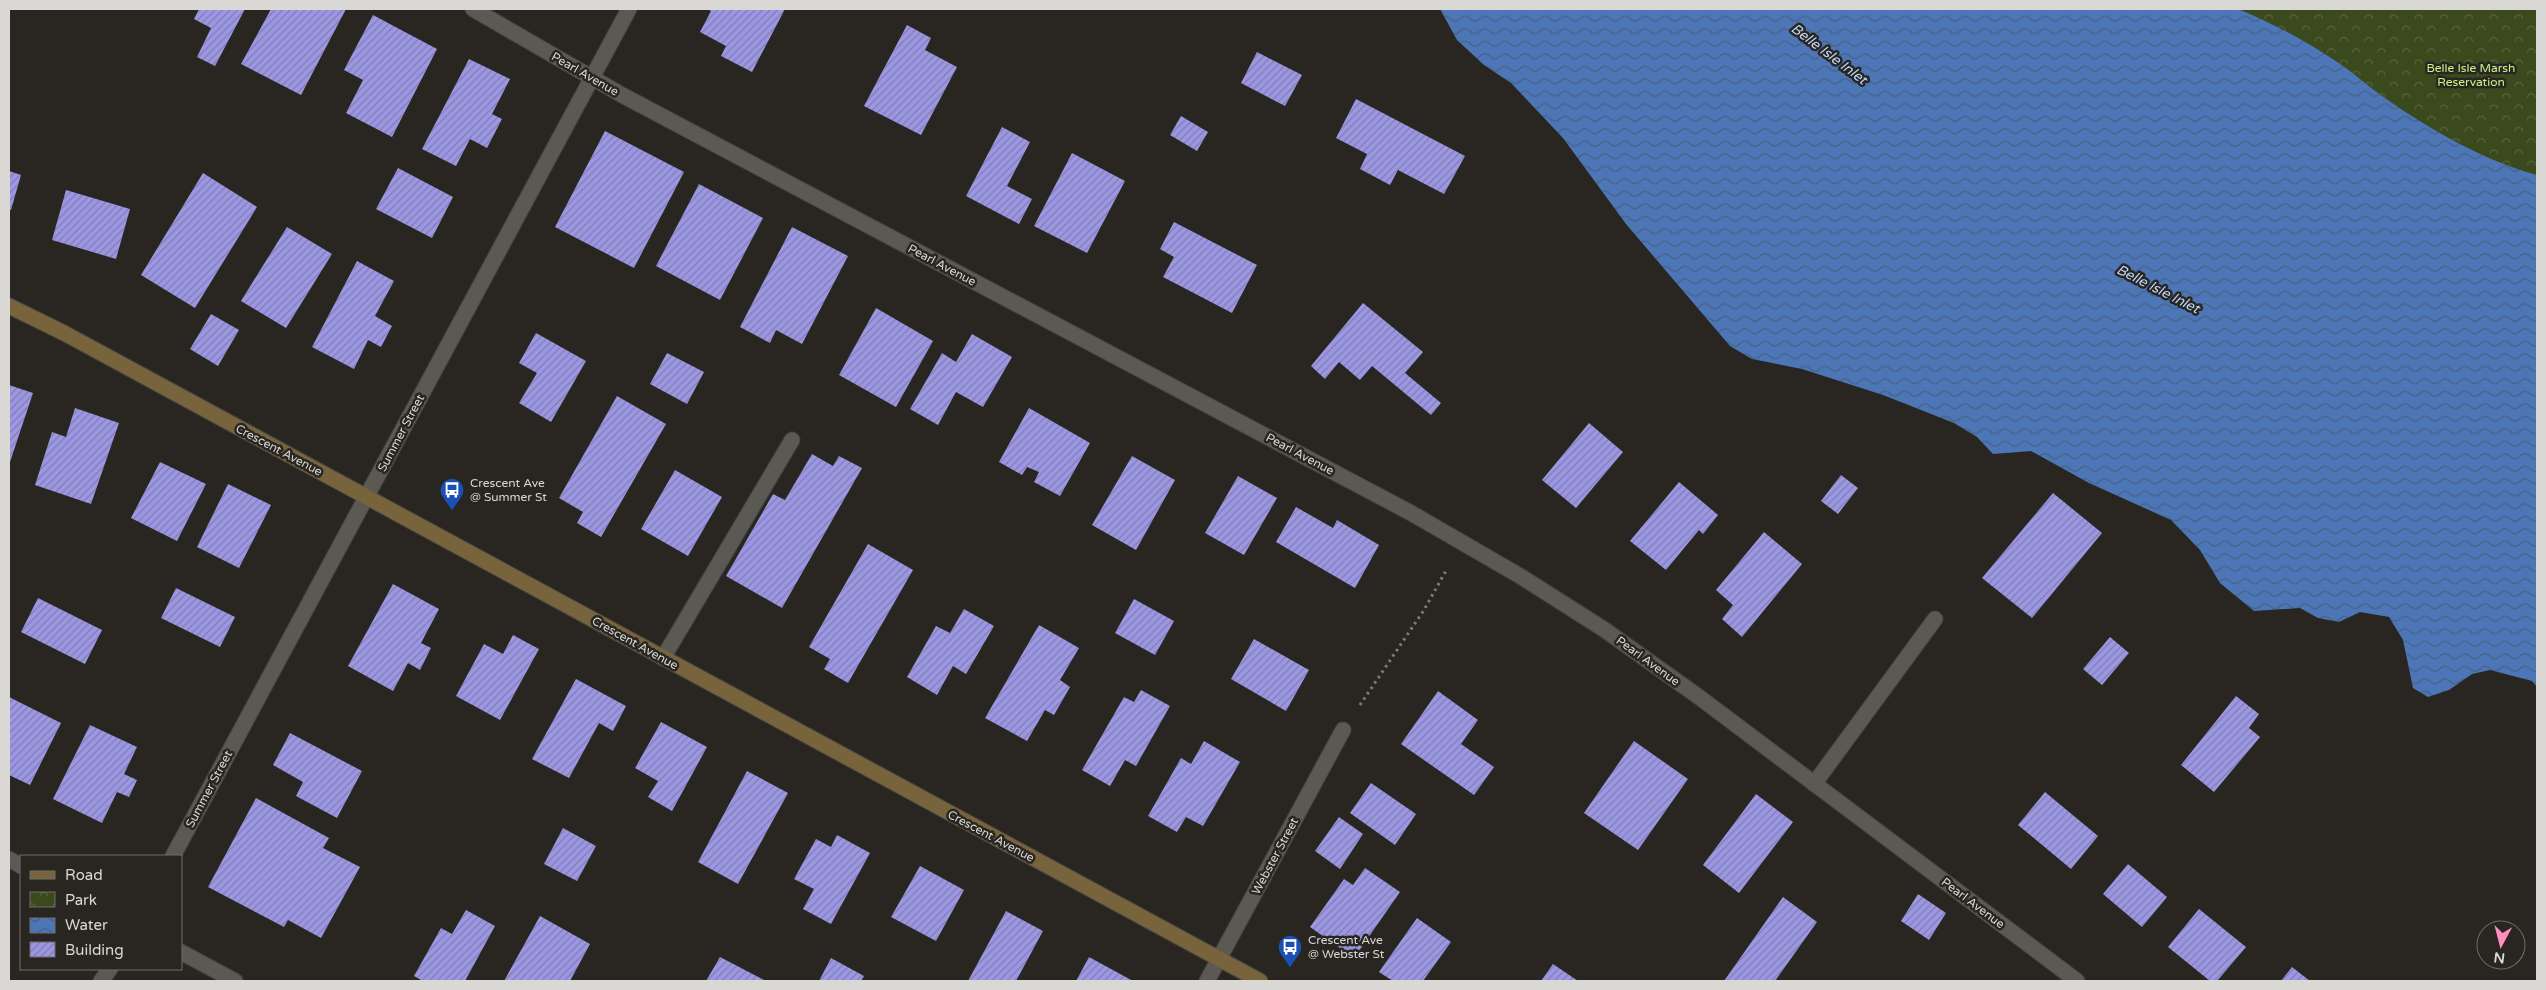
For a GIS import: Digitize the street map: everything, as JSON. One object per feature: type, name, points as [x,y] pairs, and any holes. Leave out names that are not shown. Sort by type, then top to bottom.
[{"type":"street","name":"Pearl Avenue","points":[[473,9],[592,78],[1463,542],[1605,630],[2077,981]]},
{"type":"street","name":"Summer Street","points":[[174,855],[629,9]]},
{"type":"street","name":"Crescent Avenue","points":[[9,306],[64,333],[1260,981]]},
{"type":"street","points":[[663,658],[792,440]]},
{"type":"street","points":[[1814,784],[1935,619]]},
{"type":"street","name":"Webster Street","points":[[1206,981],[1343,730]]},
{"type":"street","points":[[9,859],[20,865]]},
{"type":"street","points":[[182,953],[235,981]]},
{"type":"street","points":[[101,981],[109,970]]},
{"type":"path","points":[[1343,730],[1424,610],[1463,542]]},
{"type":"green space","name":"Belle Isle Marsh Reservation","points":[[2238,9],[2537,9],[2537,175],[2497,161],[2458,143],[2385,98],[2345,67],[2315,48],[2290,33]]},
{"type":"water","name":"Belle Isle Inlet","points":[[1440,9],[2238,9],[2290,33],[2315,48],[2345,67],[2385,98],[2458,143],[2497,161],[2537,175],[2537,687],[2532,681],[2490,670],[2472,674],[2449,690],[2428,697],[2413,688],[2403,640],[2389,617],[2360,612],[2339,622],[2318,618],[2300,608],[2254,611],[2220,583],[2200,550],[2171,520],[2089,483],[2031,451],[1993,454],[1977,437],[1954,423],[1883,395],[1802,369],[1752,359],[1730,346],[1626,224],[1563,138],[1511,83],[1484,65],[1457,40]]},
{"type":"building","points":[[199,9],[245,9],[215,66],[197,57],[211,28],[194,19]]},
{"type":"building","points":[[271,9],[346,9],[301,95],[241,64]]},
{"type":"building","points":[[707,9],[785,9],[752,72],[721,56],[726,46],[700,32],[711,11]]},
{"type":"building","points":[[373,15],[437,49],[392,137],[346,113],[363,80],[344,70]]},
{"type":"building","points":[[907,25],[931,38],[925,50],[957,67],[921,135],[864,106]]},
{"type":"building","points":[[1257,52],[1302,75],[1285,106],[1241,83]]},
{"type":"building","points":[[469,59],[510,79],[492,114],[502,119],[487,148],[470,139],[456,166],[422,149]]},
{"type":"building","points":[[1356,99],[1465,156],[1444,194],[1398,170],[1390,185],[1360,169],[1367,154],[1336,138]]},
{"type":"building","points":[[1181,116],[1208,132],[1197,151],[1170,135]]},
{"type":"building","points":[[1002,127],[1030,142],[1007,186],[1032,199],[1019,224],[966,196]]},
{"type":"building","points":[[605,131],[684,172],[634,268],[555,227]]},
{"type":"building","points":[[1072,153],[1125,181],[1087,253],[1034,226]]},
{"type":"building","points":[[398,168],[453,197],[432,238],[376,209]]},
{"type":"building","points":[[9,171],[21,175],[11,210],[9,209]]},
{"type":"building","points":[[203,173],[257,207],[195,308],[141,275]]},
{"type":"building","points":[[699,184],[763,218],[720,300],[656,266]]},
{"type":"building","points":[[66,190],[130,209],[116,259],[52,240]]},
{"type":"building","points":[[1174,222],[1257,265],[1232,313],[1163,277],[1174,257],[1160,249]]},
{"type":"building","points":[[287,227],[332,254],[286,328],[241,301]]},
{"type":"building","points":[[792,227],[848,256],[802,344],[776,330],[770,343],[740,327]]},
{"type":"building","points":[[357,261],[394,281],[375,316],[392,326],[381,347],[368,340],[354,369],[312,347]]},
{"type":"building","points":[[1363,303],[1423,352],[1405,373],[1441,403],[1431,415],[1372,366],[1360,380],[1339,362],[1325,379],[1311,366]]},
{"type":"building","points":[[876,308],[933,341],[896,407],[839,375]]},
{"type":"building","points":[[211,314],[239,330],[218,366],[190,349]]},
{"type":"building","points":[[536,333],[586,361],[551,422],[519,403],[537,373],[519,363]]},
{"type":"building","points":[[972,334],[1012,357],[983,407],[956,392],[938,425],[910,409],[942,353],[956,362]]},
{"type":"building","points":[[667,353],[704,372],[687,404],[650,384]]},
{"type":"building","points":[[9,385],[33,393],[9,465]]},
{"type":"building","points":[[617,396],[666,424],[601,537],[577,523],[583,512],[559,498]]},
{"type":"building","points":[[75,408],[119,423],[91,504],[35,485],[52,432],[66,437]]},
{"type":"building","points":[[1029,408],[1090,443],[1060,496],[1034,482],[1039,472],[1027,467],[1022,475],[999,462]]},
{"type":"building","points":[[1589,423],[1623,452],[1576,508],[1542,480]]},
{"type":"building","points":[[812,454],[833,466],[839,456],[862,468],[782,608],[726,576],[773,494],[785,500]]},
{"type":"building","points":[[1132,456],[1175,480],[1136,550],[1092,525]]},
{"type":"building","points":[[160,462],[206,484],[177,541],[131,518]]},
{"type":"building","points":[[675,470],[722,497],[688,556],[641,529]]},
{"type":"building","points":[[1841,475],[1858,488],[1838,514],[1821,501]]},
{"type":"building","points":[[1238,476],[1277,498],[1244,555],[1205,533]]},
{"type":"building","points":[[1679,482],[1718,515],[1703,534],[1699,530],[1666,570],[1630,541]]},
{"type":"building","points":[[228,484],[271,505],[239,568],[197,547]]},
{"type":"building","points":[[2053,493],[2102,533],[2032,618],[1982,578]]},
{"type":"building","points":[[1296,507],[1333,528],[1337,520],[1379,545],[1355,588],[1276,542]]},
{"type":"building","points":[[1764,532],[1802,564],[1742,637],[1722,619],[1733,605],[1716,590]]},
{"type":"building","points":[[868,544],[913,570],[848,683],[824,669],[830,659],[809,647]]},
{"type":"building","points":[[393,584],[439,609],[421,643],[431,648],[420,670],[408,663],[393,691],[348,666]]},
{"type":"building","points":[[176,588],[235,617],[220,647],[161,618]]},
{"type":"building","points":[[38,598],[102,630],[85,664],[21,632]]},
{"type":"building","points":[[1134,599],[1174,621],[1155,655],[1115,633]]},
{"type":"building","points":[[964,609],[994,626],[966,674],[953,666],[937,695],[907,677],[936,626],[950,633]]},
{"type":"building","points":[[1039,625],[1079,648],[1060,680],[1070,687],[1054,715],[1045,710],[1027,741],[985,718]]},
{"type":"building","points":[[513,635],[539,649],[500,720],[456,696],[484,644],[503,654]]},
{"type":"building","points":[[2110,637],[2129,653],[2102,685],[2083,669]]},
{"type":"building","points":[[1254,639],[1309,670],[1286,711],[1231,679]]},
{"type":"building","points":[[576,679],[626,706],[613,731],[599,723],[569,778],[532,759]]},
{"type":"building","points":[[1141,690],[1170,706],[1136,766],[1125,760],[1110,786],[1082,770],[1124,697],[1134,702]]},
{"type":"building","points":[[1438,691],[1478,720],[1461,744],[1494,767],[1474,795],[1401,744]]},
{"type":"building","points":[[2236,696],[2259,714],[2249,728],[2260,737],[2214,792],[2181,765]]},
{"type":"building","points":[[9,697],[61,723],[30,785],[9,775]]},
{"type":"building","points":[[661,722],[707,747],[672,811],[648,797],[658,781],[635,768]]},
{"type":"building","points":[[90,725],[137,747],[124,774],[137,780],[129,797],[117,792],[102,823],[53,799]]},
{"type":"building","points":[[290,733],[362,771],[337,818],[296,796],[303,782],[273,765]]},
{"type":"building","points":[[1204,741],[1240,762],[1203,826],[1186,817],[1177,832],[1148,816],[1181,758],[1191,764]]},
{"type":"building","points":[[1634,741],[1688,779],[1638,850],[1584,813]]},
{"type":"building","points":[[747,771],[788,793],[738,884],[698,862]]},
{"type":"building","points":[[1371,783],[1416,814],[1395,845],[1350,813]]},
{"type":"building","points":[[2045,792],[2098,836],[2071,869],[2018,825]]},
{"type":"building","points":[[1756,794],[1793,822],[1739,893],[1703,865]]},
{"type":"building","points":[[256,798],[329,838],[323,848],[360,867],[321,938],[288,920],[284,927],[208,887]]},
{"type":"building","points":[[1339,817],[1363,834],[1340,869],[1315,851]]},
{"type":"building","points":[[563,828],[596,846],[577,881],[544,864]]},
{"type":"building","points":[[837,835],[870,853],[831,924],[803,909],[814,889],[794,879],[816,839],[831,847]]},
{"type":"building","points":[[2128,864],[2167,897],[2142,927],[2103,894]]},
{"type":"building","points":[[920,866],[964,890],[936,941],[891,917]]},
{"type":"building","points":[[1365,868],[1400,892],[1354,958],[1310,927],[1344,879],[1353,885]]},
{"type":"building","points":[[1918,894],[1946,913],[1929,940],[1901,921]]},
{"type":"building","points":[[1783,897],[1817,922],[1775,981],[1724,981]]},
{"type":"building","points":[[2199,909],[2246,947],[2217,981],[2210,981],[2168,947]]},
{"type":"building","points":[[466,910],[495,926],[465,981],[423,981],[414,976],[441,928],[452,934]]},
{"type":"building","points":[[1006,911],[1043,931],[1016,981],[968,981]]},
{"type":"building","points":[[540,916],[590,944],[570,981],[504,981]]},
{"type":"building","points":[[1417,918],[1451,942],[1423,981],[1393,981],[1379,972]]},
{"type":"building","points":[[720,957],[766,981],[706,981]]},
{"type":"building","points":[[1089,957],[1133,981],[1076,981]]},
{"type":"building","points":[[831,958],[864,976],[861,981],[819,981]]},
{"type":"building","points":[[1553,964],[1578,981],[1541,981]]},
{"type":"building","points":[[2292,967],[2310,981],[2281,981]]},
{"type":"place","name":"Crescent Ave @ Summer St","points":[[452,511]]},
{"type":"place","name":"Crescent Ave @ Webster St","points":[[1290,968]]}]
